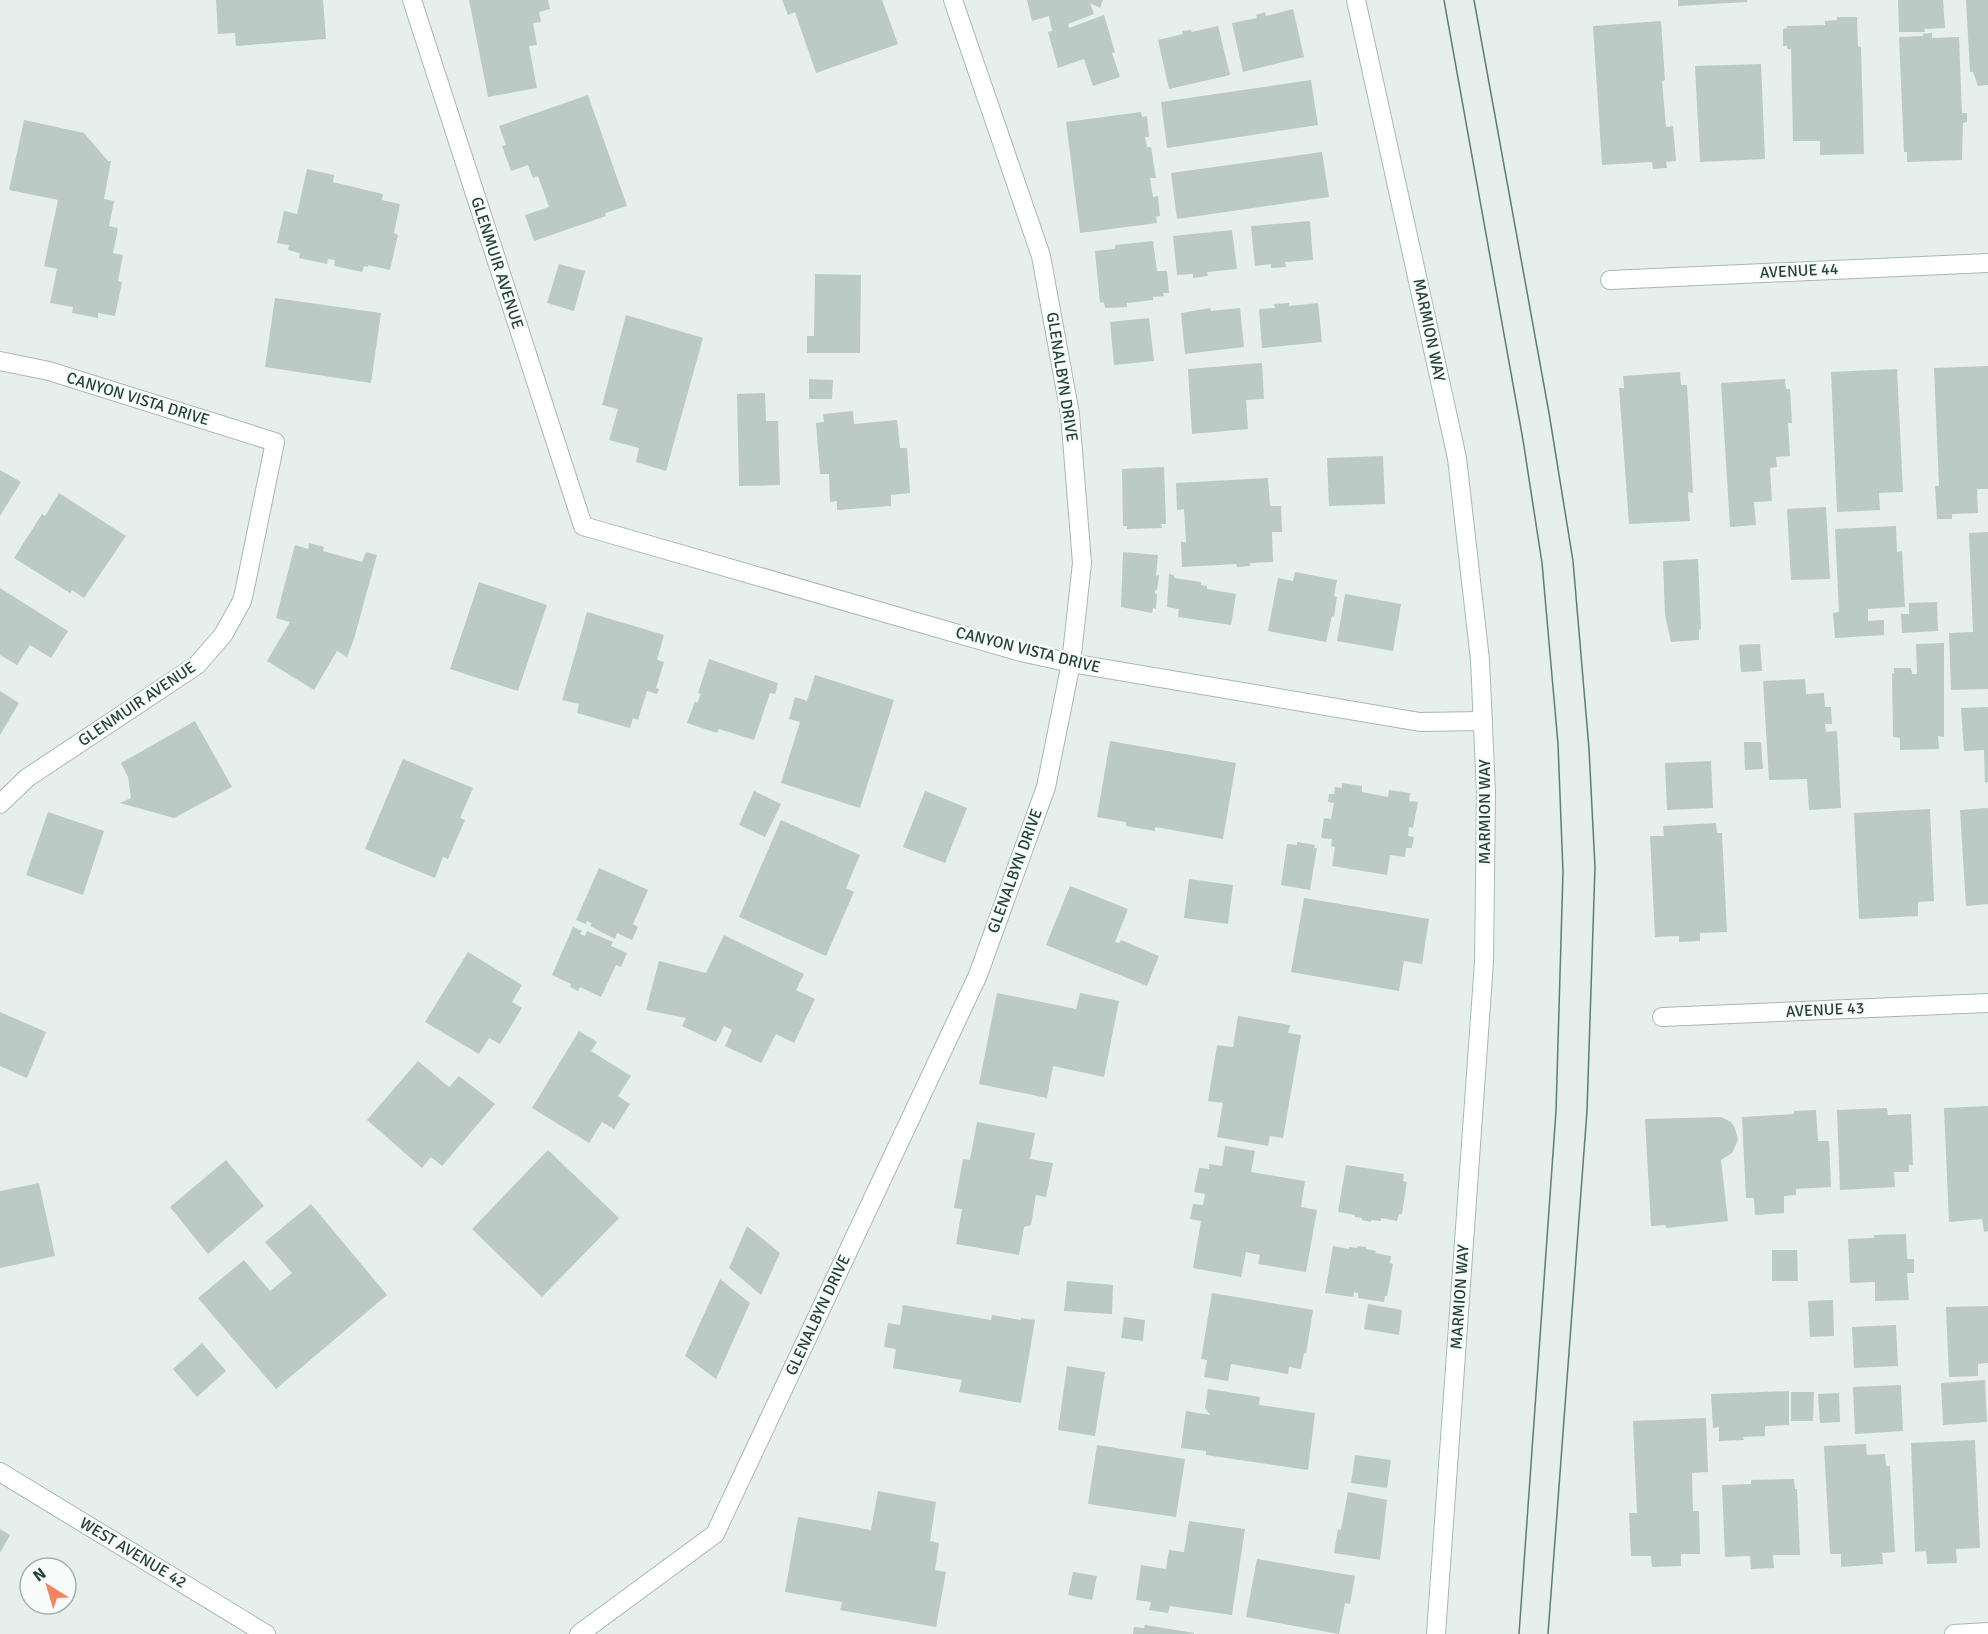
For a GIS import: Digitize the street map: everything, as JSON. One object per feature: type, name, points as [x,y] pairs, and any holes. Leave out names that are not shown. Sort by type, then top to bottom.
[{"type":"street","name":"GLENMUIR AVENUE","points":[[412,0],[582,526]]},
{"type":"street","name":"GLENALBYN DRIVE","points":[[579,1634],[715,1534],[978,975],[1046,787],[1071,663],[1082,563],[1070,414],[1041,256],[953,0]]},
{"type":"street","name":"MARMION WAY","points":[[1356,0],[1457,458],[1480,660],[1483,721],[1486,793],[1484,962],[1436,1634]]},
{"type":"street","name":"AVENUE 44","points":[[1610,280],[1988,263]]},
{"type":"street","name":"CANYON VISTA DRIVE","points":[[0,361],[49,371],[275,442]]},
{"type":"street","name":"GLENMUIR AVENUE","points":[[0,804],[27,778],[197,664],[223,635],[242,601],[275,442]]},
{"type":"street","name":"CANYON VISTA DRIVE","points":[[582,526],[1010,649],[1071,663],[1420,722],[1483,721]]},
{"type":"street","name":"AVENUE 43","points":[[1662,1017],[1988,1003]]},
{"type":"street","name":"WEST AVENUE 42","points":[[0,1472],[266,1634]]},
{"type":"street","points":[[1954,1634],[1988,1632]]},
{"type":"building","points":[[216,0],[323,0],[326,39],[236,46],[235,33],[218,34]]},
{"type":"building","points":[[469,0],[548,0],[550,9],[539,12],[541,22],[533,23],[537,45],[529,46],[537,88],[488,97]]},
{"type":"building","points":[[782,0],[882,0],[898,44],[816,73],[795,12],[788,15]]},
{"type":"building","points":[[1027,0],[1103,0],[1100,8],[1090,3],[1094,14],[1068,24],[1069,28],[1104,15],[1120,77],[1093,86],[1084,59],[1058,68],[1048,32],[1052,31],[1049,16],[1032,21]]},
{"type":"building","points":[[1678,0],[1747,0],[1747,2],[1678,6]]},
{"type":"building","points":[[1898,0],[1943,0],[1945,28],[1924,29],[1925,32],[1899,32]]},
{"type":"building","points":[[1966,0],[1988,0],[1988,85],[1978,86],[1973,72],[1970,72]]},
{"type":"building","points":[[1293,9],[1304,57],[1243,72],[1232,23],[1257,18],[1256,15],[1265,12],[1266,16]]},
{"type":"building","points":[[1837,17],[1857,17],[1858,46],[1861,47],[1864,154],[1820,155],[1820,141],[1793,141],[1791,49],[1783,46],[1783,29],[1787,26],[1825,25],[1825,21],[1837,20]]},
{"type":"building","points":[[1661,21],[1665,80],[1662,81],[1666,127],[1673,126],[1676,161],[1666,162],[1667,168],[1653,169],[1652,162],[1602,165],[1593,26]]},
{"type":"building","points":[[1218,26],[1230,75],[1169,89],[1158,40],[1183,34],[1182,31],[1191,30],[1192,32]]},
{"type":"building","points":[[1932,33],[1932,38],[1959,37],[1962,113],[1967,113],[1967,122],[1963,123],[1962,160],[1907,162],[1907,152],[1904,152],[1899,37],[1923,36],[1923,34]]},
{"type":"building","points":[[1761,64],[1765,159],[1700,162],[1695,66]]},
{"type":"building","points":[[1311,80],[1318,125],[1167,148],[1161,102]]},
{"type":"building","points":[[588,95],[627,206],[605,213],[606,216],[534,241],[525,215],[549,207],[538,176],[533,178],[528,165],[511,171],[502,146],[506,145],[499,126]]},
{"type":"building","points":[[1141,112],[1142,117],[1147,116],[1149,137],[1145,137],[1147,147],[1151,147],[1156,178],[1150,178],[1153,197],[1158,196],[1160,216],[1156,217],[1157,223],[1080,233],[1066,122]]},
{"type":"building","points":[[24,120],[84,133],[108,161],[111,161],[104,199],[114,201],[109,226],[118,228],[113,253],[123,255],[118,281],[122,282],[115,316],[98,313],[98,318],[72,313],[73,307],[50,303],[57,269],[44,266],[58,200],[9,190]]},
{"type":"building","points":[[1322,152],[1329,197],[1177,219],[1171,173]]},
{"type":"building","points":[[307,169],[334,175],[333,182],[383,194],[382,200],[400,204],[394,233],[398,235],[390,270],[368,265],[368,267],[364,266],[362,272],[334,266],[335,260],[328,259],[327,264],[299,258],[300,253],[288,250],[289,245],[277,243],[284,211],[297,214]]},
{"type":"building","points":[[1310,221],[1313,260],[1285,262],[1286,267],[1271,268],[1271,264],[1255,266],[1251,226]]},
{"type":"building","points":[[1232,230],[1237,269],[1207,272],[1208,276],[1193,278],[1193,274],[1177,275],[1173,236]]},
{"type":"building","points":[[1153,241],[1157,271],[1167,271],[1169,293],[1153,297],[1153,300],[1127,303],[1127,307],[1105,308],[1104,302],[1100,303],[1095,251],[1115,249],[1115,245]]},
{"type":"building","points":[[559,264],[585,271],[574,311],[547,303]]},
{"type":"building","points":[[815,274],[861,275],[860,353],[807,353],[807,336],[814,336]]},
{"type":"building","points":[[275,298],[381,313],[371,383],[265,367]]},
{"type":"building","points":[[1289,303],[1289,306],[1318,303],[1322,342],[1262,348],[1259,309],[1275,308],[1274,304]]},
{"type":"building","points":[[1210,308],[1211,311],[1240,308],[1244,347],[1185,354],[1181,313]]},
{"type":"building","points":[[626,315],[703,338],[666,471],[636,462],[639,448],[609,440],[618,409],[602,405]]},
{"type":"building","points":[[1149,318],[1154,361],[1114,365],[1110,322]]},
{"type":"building","points":[[1262,363],[1264,399],[1246,400],[1248,429],[1192,434],[1188,369]]},
{"type":"building","points":[[1988,366],[1988,489],[1977,489],[1978,513],[1952,514],[1952,519],[1937,519],[1935,486],[1939,486],[1934,368]]},
{"type":"building","points":[[1897,369],[1903,492],[1879,493],[1880,510],[1837,512],[1831,372]]},
{"type":"building","points":[[1680,372],[1681,385],[1687,385],[1693,493],[1688,492],[1690,521],[1629,524],[1619,388],[1624,388],[1623,376]]},
{"type":"building","points":[[809,379],[833,380],[832,399],[809,399]]},
{"type":"building","points":[[1785,379],[1786,389],[1790,389],[1792,423],[1788,423],[1790,456],[1776,457],[1777,467],[1770,468],[1772,501],[1754,502],[1756,525],[1730,527],[1721,383]]},
{"type":"building","points":[[765,393],[766,421],[778,421],[780,485],[739,486],[737,394]]},
{"type":"building","points":[[853,411],[854,424],[897,420],[900,448],[907,448],[910,493],[891,495],[891,506],[837,510],[837,501],[830,502],[829,474],[820,474],[816,423],[824,422],[823,414]]},
{"type":"building","points":[[1383,456],[1385,504],[1329,506],[1327,458]]},
{"type":"building","points":[[1164,467],[1166,524],[1161,524],[1162,528],[1127,529],[1127,526],[1123,526],[1122,469]]},
{"type":"building","points":[[0,470],[21,482],[0,516]]},
{"type":"building","points":[[1268,478],[1270,506],[1281,506],[1282,532],[1272,532],[1273,562],[1250,563],[1250,566],[1237,567],[1236,564],[1182,567],[1181,542],[1186,542],[1184,509],[1177,510],[1176,483]]},
{"type":"building","points":[[59,493],[126,536],[84,598],[72,590],[70,593],[14,558],[42,514],[45,516]]},
{"type":"building","points":[[1826,507],[1830,579],[1791,580],[1787,509]]},
{"type":"building","points":[[1896,526],[1897,552],[1902,551],[1905,607],[1868,609],[1868,621],[1884,620],[1884,635],[1835,638],[1833,613],[1839,612],[1835,529]]},
{"type":"building","points":[[1988,532],[1988,689],[1951,690],[1949,633],[1973,632],[1969,533]]},
{"type":"building","points":[[309,543],[324,547],[323,551],[362,562],[366,552],[377,555],[347,657],[337,651],[314,690],[267,661],[290,622],[276,618],[295,545],[308,549]]},
{"type":"building","points":[[1123,552],[1158,555],[1156,609],[1153,608],[1152,613],[1121,607]]},
{"type":"building","points":[[1698,559],[1701,629],[1699,640],[1671,642],[1665,615],[1663,561]]},
{"type":"building","points":[[1295,572],[1337,580],[1334,617],[1332,616],[1326,642],[1268,631],[1278,578],[1293,581]]},
{"type":"building","points":[[1169,574],[1174,575],[1174,578],[1201,582],[1201,585],[1207,586],[1207,589],[1236,594],[1231,625],[1178,617],[1179,609],[1167,607]]},
{"type":"building","points":[[479,582],[547,605],[518,691],[450,669]]},
{"type":"building","points":[[0,588],[68,631],[51,658],[30,645],[17,665],[0,655]]},
{"type":"building","points":[[1345,594],[1401,604],[1393,651],[1337,641]]},
{"type":"building","points":[[1937,602],[1938,631],[1902,633],[1901,614],[1909,614],[1909,603]]},
{"type":"building","points":[[587,612],[664,635],[657,660],[664,662],[656,688],[659,689],[657,694],[647,691],[638,720],[633,718],[630,728],[577,713],[579,704],[562,700]]},
{"type":"building","points":[[1944,643],[1944,737],[1938,736],[1939,749],[1900,750],[1900,738],[1893,737],[1892,673],[1894,674],[1894,668],[1911,668],[1912,674],[1917,674],[1916,644]]},
{"type":"building","points":[[1760,644],[1762,671],[1741,672],[1739,645]]},
{"type":"building","points":[[709,659],[778,683],[775,694],[770,693],[754,740],[719,729],[717,733],[687,723],[695,701],[697,703],[701,694],[698,693]]},
{"type":"building","points":[[815,675],[894,700],[860,808],[781,783],[800,722],[789,719],[795,697],[807,701]]},
{"type":"building","points":[[1805,679],[1806,694],[1824,693],[1825,707],[1831,707],[1832,724],[1825,724],[1826,732],[1837,731],[1841,808],[1809,810],[1807,779],[1769,780],[1763,681]]},
{"type":"building","points":[[0,691],[19,703],[0,735]]},
{"type":"building","points":[[1988,707],[1988,782],[1985,783],[1984,750],[1964,751],[1961,708]]},
{"type":"building","points":[[195,721],[232,787],[174,818],[120,803],[131,798],[128,777],[121,763]]},
{"type":"building","points":[[1110,741],[1236,763],[1223,839],[1155,827],[1155,831],[1126,826],[1126,822],[1097,817]]},
{"type":"building","points":[[1744,742],[1761,742],[1763,769],[1745,770]]},
{"type":"building","points":[[403,759],[473,788],[460,818],[465,820],[448,859],[443,857],[435,878],[365,849]]},
{"type":"building","points":[[1711,761],[1713,808],[1667,810],[1665,763]]},
{"type":"building","points":[[1342,783],[1362,786],[1362,792],[1388,797],[1389,790],[1410,793],[1409,801],[1418,802],[1413,828],[1409,827],[1408,836],[1414,837],[1412,848],[1406,848],[1405,857],[1390,855],[1387,875],[1332,866],[1335,847],[1331,846],[1332,839],[1321,838],[1324,818],[1331,819],[1334,803],[1328,802],[1329,794],[1334,794],[1335,787],[1342,788]]},
{"type":"building","points":[[754,791],[781,804],[765,837],[739,825]]},
{"type":"building","points":[[925,791],[967,808],[945,863],[903,847]]},
{"type":"building","points":[[1988,808],[1988,904],[1966,906],[1960,810]]},
{"type":"building","points":[[1930,809],[1934,901],[1918,902],[1918,916],[1859,919],[1854,813]]},
{"type":"building","points":[[48,812],[104,831],[83,895],[26,875]]},
{"type":"building","points":[[781,820],[860,855],[846,888],[854,892],[826,956],[739,917]]},
{"type":"building","points":[[1716,823],[1717,833],[1722,833],[1727,932],[1700,933],[1700,941],[1679,942],[1679,936],[1655,937],[1650,836],[1664,836],[1663,826]]},
{"type":"building","points":[[1297,842],[1315,845],[1314,848],[1317,848],[1310,890],[1281,885],[1287,844],[1297,845]]},
{"type":"building","points":[[599,868],[648,890],[633,924],[638,927],[632,940],[617,933],[615,939],[590,926],[592,923],[587,921],[586,924],[576,920]]},
{"type":"building","points":[[1189,879],[1233,885],[1228,924],[1184,918]]},
{"type":"building","points":[[1070,886],[1128,909],[1115,942],[1119,943],[1121,940],[1159,956],[1147,986],[1046,945]]},
{"type":"building","points":[[1304,898],[1429,919],[1422,964],[1404,961],[1399,991],[1291,972]]},
{"type":"building","points":[[573,927],[582,931],[580,934],[585,936],[587,931],[613,942],[611,946],[627,953],[621,967],[616,965],[601,997],[580,987],[578,991],[570,987],[571,984],[552,975]]},
{"type":"building","points":[[724,935],[804,974],[796,990],[815,999],[794,1043],[776,1034],[761,1063],[725,1046],[732,1030],[724,1026],[716,1042],[682,1026],[686,1018],[646,1010],[659,961],[706,973]]},
{"type":"building","points":[[468,952],[522,985],[512,1002],[522,1008],[500,1044],[489,1038],[479,1054],[425,1022]]},
{"type":"building","points":[[997,993],[1076,1009],[1080,993],[1119,1001],[1104,1077],[1053,1066],[1047,1098],[979,1084]]},
{"type":"building","points":[[0,1012],[46,1032],[27,1078],[0,1066]]},
{"type":"building","points":[[1238,1016],[1290,1025],[1288,1033],[1301,1035],[1283,1138],[1270,1136],[1268,1146],[1217,1137],[1223,1103],[1208,1101],[1217,1045],[1233,1047]]},
{"type":"building","points":[[579,1031],[597,1042],[591,1051],[631,1076],[618,1096],[630,1104],[614,1129],[602,1122],[589,1143],[532,1108]]},
{"type":"building","points":[[418,1061],[449,1087],[459,1076],[495,1104],[442,1166],[431,1157],[422,1168],[367,1120]]},
{"type":"building","points":[[1988,1106],[1988,1231],[1984,1232],[1982,1219],[1949,1222],[1944,1108]]},
{"type":"building","points":[[1887,1108],[1888,1115],[1911,1114],[1913,1165],[1909,1165],[1909,1172],[1894,1172],[1895,1187],[1840,1190],[1837,1110]]},
{"type":"building","points":[[1816,1110],[1818,1141],[1829,1141],[1831,1187],[1796,1189],[1796,1195],[1784,1196],[1784,1213],[1755,1215],[1754,1198],[1746,1198],[1742,1117],[1794,1114],[1794,1111]]},
{"type":"building","points":[[1721,1117],[1731,1122],[1738,1140],[1732,1153],[1721,1160],[1728,1221],[1666,1228],[1666,1225],[1651,1226],[1645,1119]]},
{"type":"building","points":[[977,1122],[1035,1133],[1030,1159],[1053,1163],[1046,1197],[1036,1195],[1031,1225],[1024,1227],[1019,1255],[956,1244],[962,1209],[954,1208],[963,1159],[970,1160]]},
{"type":"building","points":[[1225,1146],[1255,1151],[1251,1172],[1305,1181],[1301,1207],[1317,1210],[1306,1272],[1258,1264],[1260,1255],[1246,1252],[1241,1277],[1193,1268],[1201,1221],[1190,1219],[1193,1204],[1203,1205],[1205,1194],[1194,1192],[1199,1168],[1209,1169],[1209,1164],[1222,1166]]},
{"type":"building","points":[[548,1150],[619,1218],[542,1297],[472,1229]]},
{"type":"building","points":[[226,1160],[264,1206],[208,1254],[170,1207]]},
{"type":"building","points":[[1346,1165],[1404,1174],[1403,1181],[1407,1182],[1402,1214],[1399,1214],[1397,1221],[1381,1218],[1381,1221],[1371,1220],[1371,1222],[1355,1217],[1355,1215],[1338,1212]]},
{"type":"building","points":[[39,1183],[55,1256],[0,1268],[0,1191]]},
{"type":"building","points":[[311,1204],[387,1295],[276,1389],[198,1298],[244,1260],[270,1291],[292,1273],[265,1242]]},
{"type":"building","points":[[747,1226],[780,1253],[761,1295],[729,1268]]},
{"type":"building","points":[[1906,1234],[1907,1259],[1914,1259],[1914,1273],[1907,1273],[1909,1300],[1875,1301],[1875,1282],[1850,1283],[1848,1239]]},
{"type":"building","points":[[1333,1246],[1349,1249],[1349,1247],[1366,1247],[1366,1249],[1376,1251],[1375,1253],[1391,1256],[1390,1263],[1393,1264],[1384,1302],[1358,1298],[1358,1293],[1354,1292],[1353,1297],[1325,1293]]},
{"type":"building","points":[[1772,1250],[1797,1250],[1798,1281],[1772,1281]]},
{"type":"building","points":[[720,1279],[750,1303],[716,1379],[685,1356]]},
{"type":"building","points":[[1067,1281],[1113,1285],[1112,1314],[1064,1311]]},
{"type":"building","points":[[1212,1293],[1313,1310],[1306,1354],[1304,1353],[1301,1369],[1289,1367],[1288,1374],[1231,1364],[1228,1381],[1204,1377],[1207,1360],[1201,1359]]},
{"type":"building","points":[[1833,1300],[1834,1336],[1810,1337],[1808,1301]]},
{"type":"building","points":[[1368,1304],[1402,1310],[1399,1335],[1364,1329]]},
{"type":"building","points":[[903,1305],[991,1320],[992,1315],[1035,1320],[1021,1403],[959,1392],[962,1380],[893,1368],[896,1349],[884,1347],[888,1323],[900,1325]]},
{"type":"building","points":[[1988,1306],[1988,1363],[1978,1364],[1978,1376],[1949,1377],[1946,1307]]},
{"type":"building","points":[[1124,1317],[1145,1320],[1143,1341],[1121,1338]]},
{"type":"building","points":[[1896,1325],[1898,1366],[1854,1368],[1852,1327]]},
{"type":"building","points":[[202,1343],[226,1371],[197,1397],[173,1369]]},
{"type":"building","points":[[1067,1366],[1105,1372],[1095,1436],[1058,1430]]},
{"type":"building","points":[[1985,1380],[1987,1422],[1943,1425],[1941,1383]]},
{"type":"building","points":[[1901,1385],[1903,1431],[1855,1434],[1853,1387]]},
{"type":"building","points":[[1208,1389],[1260,1397],[1259,1405],[1315,1413],[1308,1470],[1206,1455],[1206,1451],[1181,1448],[1186,1411],[1210,1415],[1205,1408]]},
{"type":"building","points":[[1789,1391],[1789,1425],[1765,1426],[1765,1436],[1719,1441],[1719,1427],[1713,1428],[1711,1394]]},
{"type":"building","points":[[1791,1392],[1814,1392],[1813,1421],[1791,1421]]},
{"type":"building","points":[[1839,1393],[1840,1422],[1820,1423],[1818,1394]]},
{"type":"building","points":[[1706,1418],[1708,1472],[1692,1473],[1693,1511],[1699,1511],[1700,1554],[1681,1554],[1681,1566],[1652,1567],[1651,1556],[1631,1556],[1629,1513],[1637,1513],[1633,1421]]},
{"type":"building","points":[[1975,1440],[1980,1548],[1956,1549],[1957,1563],[1927,1564],[1926,1551],[1915,1552],[1911,1443]]},
{"type":"building","points":[[1866,1444],[1867,1455],[1885,1454],[1886,1466],[1890,1466],[1895,1552],[1882,1553],[1883,1564],[1841,1567],[1841,1554],[1830,1554],[1824,1446]]},
{"type":"building","points":[[1097,1445],[1185,1459],[1176,1517],[1088,1504]]},
{"type":"building","points":[[1355,1455],[1391,1460],[1387,1488],[1351,1483]]},
{"type":"building","points":[[1794,1479],[1795,1489],[1797,1489],[1800,1555],[1773,1555],[1774,1568],[1751,1569],[1750,1556],[1725,1557],[1722,1485],[1751,1484],[1751,1480]]},
{"type":"building","points":[[878,1491],[936,1502],[930,1541],[939,1543],[935,1570],[946,1572],[936,1627],[840,1610],[842,1602],[785,1592],[798,1517],[871,1530]]},
{"type":"building","points":[[1348,1492],[1387,1500],[1380,1560],[1334,1553]]},
{"type":"building","points":[[1189,1521],[1245,1529],[1232,1615],[1170,1606],[1168,1613],[1149,1610],[1151,1602],[1136,1600],[1141,1565],[1166,1569],[1169,1550],[1184,1552]]},
{"type":"building","points":[[0,1529],[10,1535],[0,1553]]},
{"type":"building","points":[[1257,1559],[1355,1576],[1350,1604],[1345,1603],[1339,1634],[1246,1617]]},
{"type":"building","points":[[1073,1572],[1097,1576],[1092,1600],[1068,1595]]},
{"type":"building","points":[[1145,1625],[1194,1634],[1133,1634],[1134,1627],[1144,1628]]},
{"type":"tram line","points":[[1444,0],[1523,440],[1542,563],[1558,744],[1563,872],[1556,1111],[1519,1634]]},
{"type":"tram line","points":[[1474,0],[1549,413],[1573,561],[1589,749],[1595,867],[1587,1111],[1548,1634]]}]
